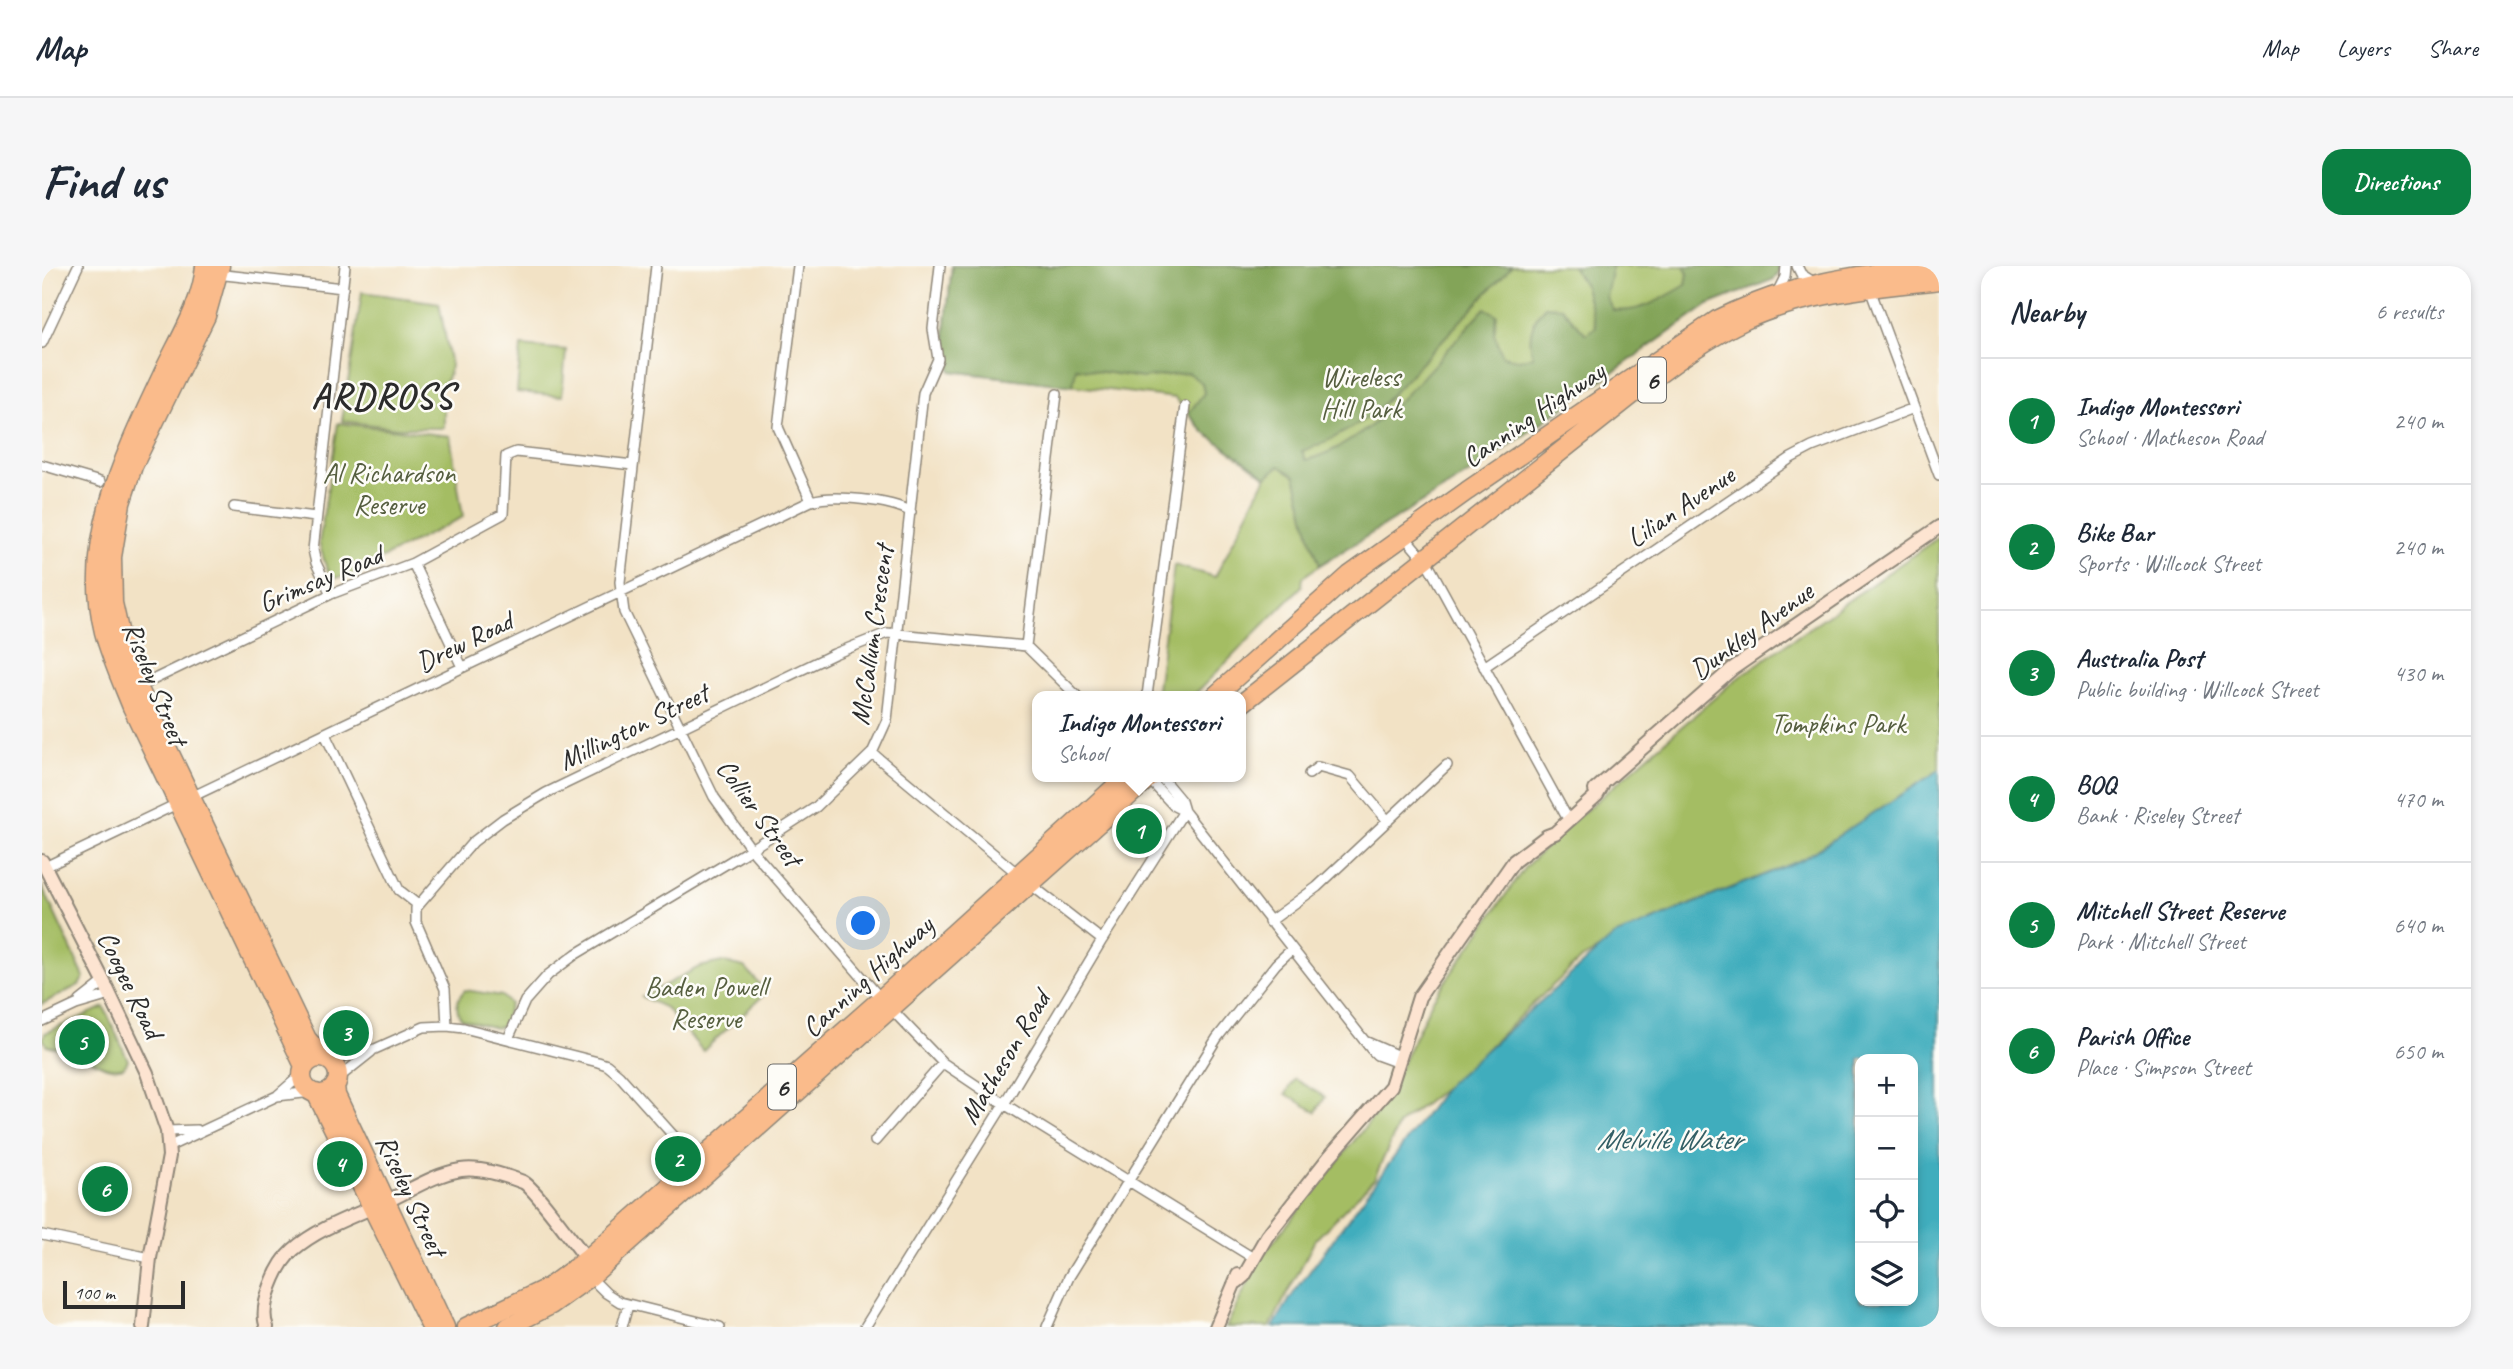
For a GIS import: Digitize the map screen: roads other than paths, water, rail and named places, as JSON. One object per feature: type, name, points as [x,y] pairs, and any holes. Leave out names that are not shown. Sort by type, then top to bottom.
[{"type":"highway","name":"Canning Highway","points":[[1221,691],[1350,575],[1699,332],[1776,294],[1815,283],[1928,266]]},
{"type":"highway","name":"Riseley Street","points":[[212,270],[113,484],[104,521],[99,565],[98,596],[104,632],[132,707],[185,802],[307,1039],[336,1068],[336,1095],[379,1205],[429,1320],[445,1327]]},
{"type":"highway","name":"Riseley Street","points":[[113,484],[133,466],[206,316],[212,270]]},
{"type":"highway","name":"Canning Highway","points":[[1246,701],[1666,370],[1716,336],[1773,309],[1832,294],[1939,280]]},
{"type":"highway","name":"Riseley Street","points":[[113,484],[116,526],[112,557],[112,592],[116,623],[138,687],[302,1071],[305,1087],[314,1093],[379,1205]]},
{"type":"highway","name":"Canning Highway","points":[[508,1327],[551,1305],[1024,879],[1121,782]]},
{"type":"highway","name":"Canning Highway","points":[[1024,879],[1146,782]]},
{"type":"highway","points":[[302,1071],[309,1061],[326,1059]]},
{"type":"highway","points":[[314,1093],[324,1093],[337,1082]]},
{"type":"highway","name":"Canning Highway","points":[[470,1325],[589,1268]]},
{"type":"highway","points":[[429,1320],[457,1319],[470,1325]]},
{"type":"street","points":[[42,343],[78,266]]},
{"type":"street","points":[[331,594],[314,556],[316,517],[345,266]]},
{"type":"street","points":[[619,592],[656,266]]},
{"type":"street","points":[[798,266],[778,427],[811,501]]},
{"type":"street","name":"McCallum Crescent","points":[[508,1039],[524,1001],[548,975],[576,954],[816,807],[872,753],[887,720],[923,393],[938,359],[933,329],[940,266]]},
{"type":"street","points":[[1776,294],[1786,266]]},
{"type":"street","points":[[1797,266],[1801,274],[1815,283]]},
{"type":"street","points":[[212,270],[343,288]]},
{"type":"street","points":[[1870,289],[1939,475]]},
{"type":"street","points":[[1057,394],[1026,646],[1072,691]]},
{"type":"street","points":[[1148,691],[1185,406]]},
{"type":"street","name":"Lilian Avenue","points":[[1484,667],[1791,457],[1914,408]]},
{"type":"street","name":"Grimsay Road","points":[[138,687],[331,594],[413,563],[503,514],[506,456],[516,452],[633,465]]},
{"type":"street","points":[[42,465],[113,484]]},
{"type":"street","name":"Drew Road","points":[[43,864],[185,802],[811,501],[831,497],[900,506],[911,512]]},
{"type":"street","points":[[234,507],[316,517]]},
{"type":"street","name":"Dunkley Avenue","points":[[1251,1257],[1259,1240],[1267,1236],[1330,1156],[1391,1086],[1402,1040],[1407,1035],[1419,997],[1514,861],[1568,817],[1591,792],[1602,786],[1732,669],[1939,527]]},
{"type":"street","points":[[1404,536],[1424,560],[1568,817]]},
{"type":"street","points":[[413,563],[462,667]]},
{"type":"street","name":"Collier Street","points":[[619,592],[624,612],[714,797],[751,849],[886,1004],[943,1063],[1004,1104],[1251,1257]]},
{"type":"street","name":"Millington Street","points":[[418,905],[473,842],[546,793],[866,639],[887,633],[1026,646]]},
{"type":"street","points":[[325,734],[400,890],[418,905],[416,922],[445,989],[447,1026]]},
{"type":"street","points":[[872,753],[1102,940]]},
{"type":"street","points":[[1269,922],[1317,887],[1447,765]]},
{"type":"street","points":[[1309,774],[1318,767],[1350,776],[1388,821]]},
{"type":"street","points":[[1156,782],[1174,806],[1184,811],[1291,950],[1366,1041],[1397,1059]]},
{"type":"street","name":"Matheson Road","points":[[864,1327],[1184,811]]},
{"type":"street","name":"Coogee Road","points":[[43,864],[147,1073],[170,1146]]},
{"type":"street","points":[[1047,1327],[1069,1277],[1217,1038],[1276,964],[1291,950]]},
{"type":"street","points":[[76,1005],[104,982]]},
{"type":"street","points":[[42,1021],[76,1005],[110,995]]},
{"type":"street","points":[[326,1059],[340,1059],[375,1049],[424,1027],[447,1026],[607,1065],[703,1168]]},
{"type":"street","points":[[337,1082],[375,1049]]},
{"type":"street","points":[[875,1141],[943,1063]]},
{"type":"street","points":[[277,1096],[302,1071]]},
{"type":"street","points":[[143,1327],[150,1258],[170,1146],[277,1096],[314,1093]]},
{"type":"street","points":[[167,1131],[202,1130]]},
{"type":"street","points":[[267,1327],[265,1321],[271,1282],[292,1250],[324,1231],[444,1174],[476,1169],[526,1184],[613,1299],[720,1327]]},
{"type":"street","points":[[42,1235],[150,1258]]},
{"type":"street","points":[[1216,1327],[1238,1275],[1251,1257]]},
{"type":"street","points":[[622,1327],[628,1305]]},
{"type":"water","name":"Melville Water","points":[[1939,770],[1939,1327],[1273,1327],[1293,1294],[1448,1084],[1614,936],[1803,859]]},
{"type":"place","name":"Indigo Montessori","points":[[1139,831]]},
{"type":"place","name":"Australia Post","points":[[346,1033]]},
{"type":"place","name":"Mitchell Street Reserve","points":[[82,1042]]},
{"type":"place","name":"Bike Bar","points":[[678,1159]]},
{"type":"place","name":"BOQ","points":[[340,1164]]},
{"type":"place","name":"Parish Office","points":[[105,1189]]},
{"type":"district","name":"ARDROSS","points":[[383,396]]},
{"type":"park label","name":"Wireless Hill Park","points":[[1361,392]]},
{"type":"park label","name":"Al Richardson Reserve","points":[[389,488]]},
{"type":"park label","name":"Tompkins Park","points":[[1838,723]]},
{"type":"park label","name":"Baden Powell Reserve","points":[[706,1002]]}]
